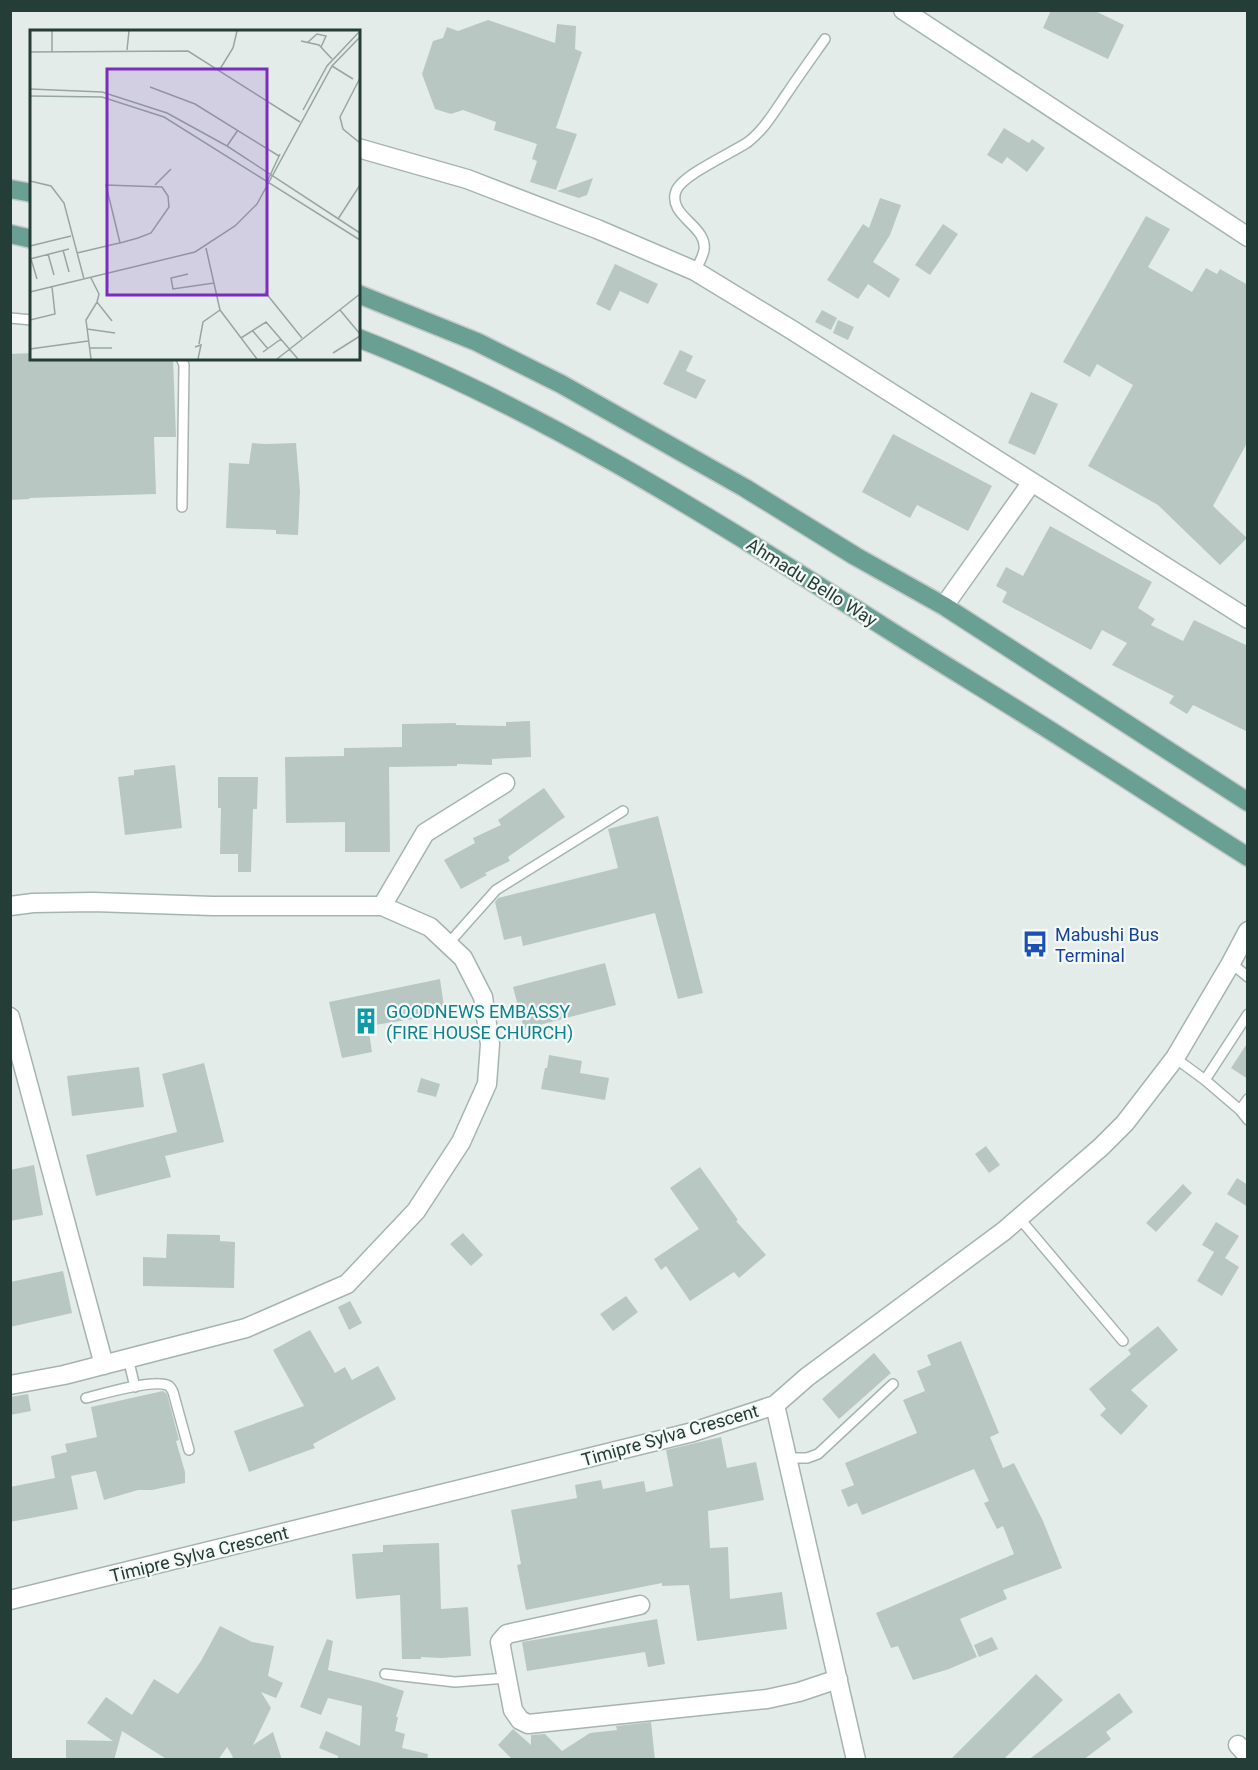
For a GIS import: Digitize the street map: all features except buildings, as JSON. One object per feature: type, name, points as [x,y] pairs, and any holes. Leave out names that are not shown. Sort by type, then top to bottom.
[{"type":"main road","points":[[10,189],[30,193]]},
{"type":"main road","points":[[10,234],[30,239]]},
{"type":"main road","points":[[360,295],[477,342],[561,384],[746,488],[855,556],[944,606],[1248,802]]},
{"type":"main road","name":"Ahmadu Bello Way","points":[[360,339],[459,382],[557,432],[667,494],[768,553],[1073,744],[1248,857]]},
{"type":"street","points":[[903,10],[1248,237]]},
{"type":"street","points":[[360,149],[467,179],[597,229],[696,271],[1248,619]]},
{"type":"street","points":[[944,606],[1032,482]]},
{"type":"street","points":[[382,906],[425,833],[506,783]]},
{"type":"street","points":[[10,906],[33,903],[93,902],[213,906],[382,906],[430,927],[463,958],[483,997],[490,1044],[487,1084],[461,1142],[416,1211],[347,1284],[246,1328],[104,1365],[10,1385]]},
{"type":"street","name":"Timipre Sylva Crescent","points":[[10,1600],[693,1432],[775,1405],[807,1377],[1020,1219],[1125,1123],[1175,1058],[1248,931]]},
{"type":"street","points":[[10,1017],[104,1365]]},
{"type":"street","points":[[775,1405],[856,1760]]},
{"type":"street","points":[[640,1605],[507,1634],[500,1642],[513,1710],[520,1720],[528,1724],[767,1699],[799,1692],[838,1679]]},
{"type":"lane","points":[[696,271],[704,251],[704,244],[696,229],[677,209],[674,198],[677,188],[749,141],[770,119],[825,39]]},
{"type":"lane","points":[[10,318],[30,320]]},
{"type":"lane","points":[[182,360],[184,365],[182,507]]},
{"type":"lane","points":[[448,944],[496,890],[623,811]]},
{"type":"lane","points":[[1231,963],[1248,977]]},
{"type":"lane","points":[[1205,1080],[1248,1014]]},
{"type":"lane","points":[[1175,1058],[1205,1080],[1240,1110],[1248,1120]]},
{"type":"lane","points":[[1240,1110],[1248,1099]]},
{"type":"lane","points":[[1020,1219],[1123,1341]]},
{"type":"lane","points":[[128,1358],[135,1387]]},
{"type":"lane","points":[[785,1448],[793,1458],[807,1458],[818,1454],[893,1384]]},
{"type":"lane","points":[[86,1398],[135,1387],[166,1385],[171,1388],[189,1450]]},
{"type":"lane","points":[[385,1674],[455,1682],[507,1678]]},
{"type":"place","name":"Mabushi Bus Terminal","points":[[1035,944]]},
{"type":"place","name":"GOODNEWS EMBASSY (FIRE HOUSE CHURCH)","points":[[366,1021]]}]
